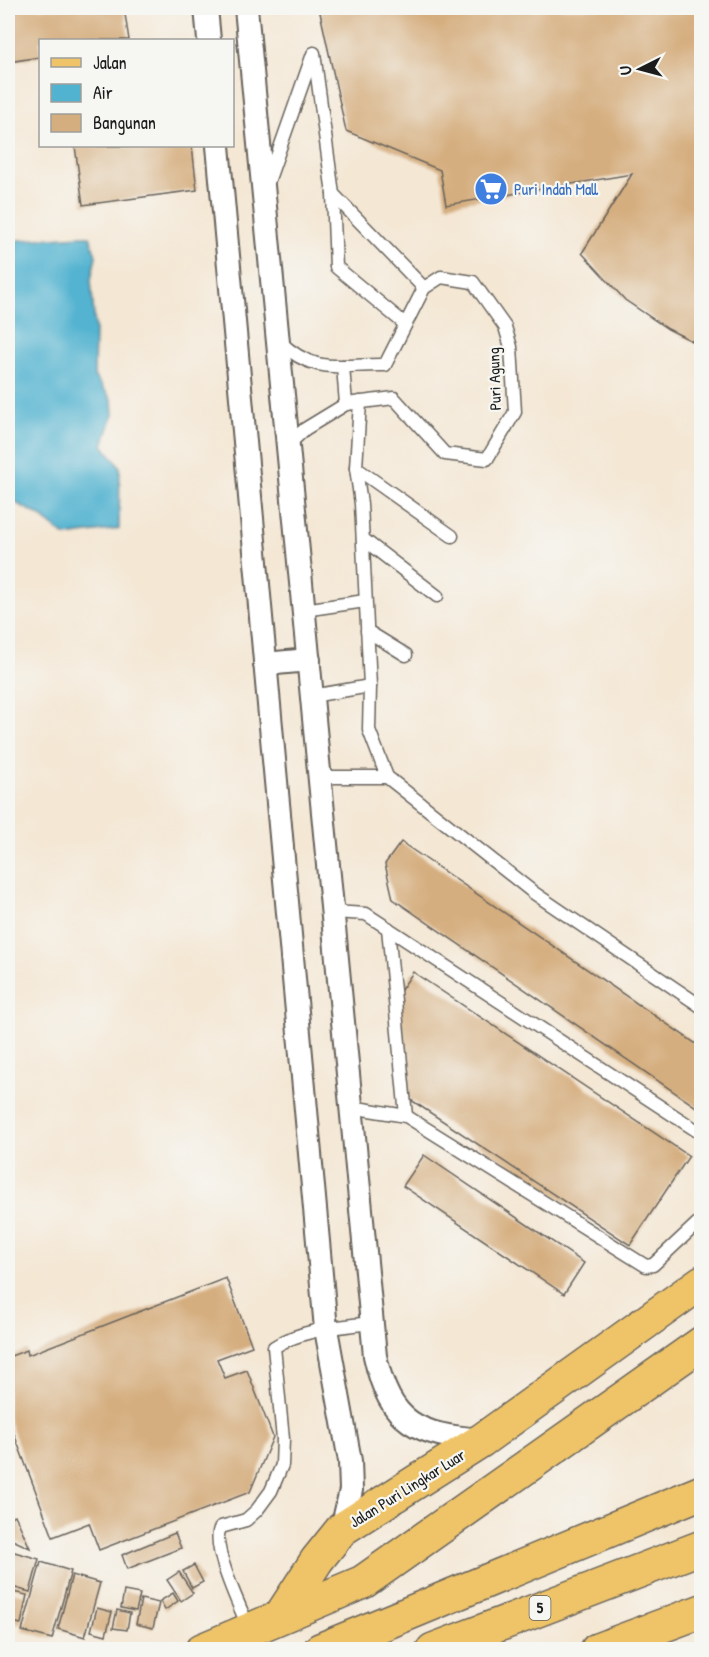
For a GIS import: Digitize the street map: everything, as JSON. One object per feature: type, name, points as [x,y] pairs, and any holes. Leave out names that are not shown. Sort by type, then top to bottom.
[{"type":"main road","name":"Jalan Puri Lingkar Luar","points":[[282,1614],[317,1560],[342,1529],[482,1440],[702,1282]]},
{"type":"main road","points":[[202,1650],[282,1614],[363,1582],[702,1343]]},
{"type":"main road","points":[[321,1650],[702,1492]]},
{"type":"main road","name":"5","points":[[433,1650],[702,1547]]},
{"type":"main road","points":[[597,1650],[702,1611]]},
{"type":"street","points":[[206,8],[209,39]]},
{"type":"street","points":[[246,8],[372,1323],[381,1383],[392,1405],[408,1421],[427,1432],[447,1438],[482,1440]]},
{"type":"street","points":[[218,147],[326,1329],[350,1461],[351,1490],[342,1529]]},
{"type":"street","points":[[265,664],[309,660]]},
{"type":"lane","points":[[264,193],[314,53],[333,194],[336,267],[405,324]]},
{"type":"lane","points":[[278,340],[295,357],[315,366],[385,365],[424,288],[333,194]]},
{"type":"lane","name":"Puri Agung","points":[[288,445],[305,429],[346,404],[394,398],[445,454],[487,459],[515,412],[511,346],[505,327],[473,282],[441,277],[424,288]]},
{"type":"lane","points":[[343,366],[346,404]]},
{"type":"lane","points":[[360,402],[356,468],[363,539],[370,686],[370,738],[387,777],[534,893],[702,1006]]},
{"type":"lane","points":[[356,468],[452,536]]},
{"type":"lane","points":[[363,539],[437,596]]},
{"type":"lane","points":[[304,610],[365,601]]},
{"type":"lane","points":[[367,631],[406,655]]},
{"type":"lane","points":[[312,696],[370,686]]},
{"type":"lane","points":[[320,777],[387,777]]},
{"type":"lane","points":[[333,912],[366,914],[702,1134]]},
{"type":"lane","points":[[388,928],[406,1116]]},
{"type":"lane","points":[[351,1107],[406,1116],[646,1266],[653,1265],[702,1219]]},
{"type":"lane","points":[[249,1629],[227,1574],[217,1532],[221,1527],[246,1520],[257,1510],[271,1491],[282,1465],[283,1439],[276,1393],[274,1347],[292,1337],[326,1329],[372,1323]]},
{"type":"water","points":[[90,236],[96,256],[91,280],[95,328],[94,376],[112,400],[113,415],[103,445],[120,467],[119,529],[65,536],[39,515],[8,499],[8,241]]},
{"type":"building","points":[[8,8],[124,8],[129,39],[39,39],[39,57],[8,62]]},
{"type":"building","name":"Puri Indah Mall","points":[[319,8],[702,8],[702,346],[668,329],[625,300],[582,253],[632,174],[446,205],[440,170],[346,131]]},
{"type":"building","points":[[75,147],[192,147],[197,190],[83,205]]},
{"type":"building","points":[[401,842],[702,1048],[702,1111],[393,899],[385,864]]},
{"type":"building","points":[[413,972],[689,1156],[630,1245],[408,1098],[397,996]]},
{"type":"building","points":[[424,1155],[584,1263],[564,1294],[403,1186]]},
{"type":"building","points":[[226,1278],[252,1346],[217,1359],[225,1378],[247,1370],[273,1437],[250,1492],[99,1550],[89,1523],[53,1537],[8,1418],[8,1357],[27,1350],[28,1355]]},
{"type":"building","points":[[15,1515],[30,1548],[8,1538],[8,1519]]},
{"type":"building","points":[[175,1533],[181,1548],[127,1569],[122,1555]]},
{"type":"building","points":[[11,1551],[39,1559],[30,1592],[8,1586],[8,1564]]},
{"type":"building","points":[[41,1562],[71,1571],[52,1639],[22,1631]]},
{"type":"building","points":[[194,1565],[203,1582],[192,1588],[183,1571]]},
{"type":"building","points":[[179,1572],[193,1593],[181,1601],[167,1580]]},
{"type":"building","points":[[72,1575],[100,1583],[85,1637],[58,1629]]},
{"type":"building","points":[[8,1591],[27,1595],[21,1624],[8,1621]]},
{"type":"building","points":[[124,1591],[140,1594],[136,1611],[121,1608]]},
{"type":"building","points":[[173,1593],[178,1601],[165,1610],[160,1601]]},
{"type":"building","points":[[141,1599],[159,1603],[153,1628],[136,1624]]},
{"type":"building","points":[[97,1608],[112,1612],[106,1635],[91,1631]]},
{"type":"building","points":[[117,1610],[130,1613],[127,1630],[113,1628]]},
{"type":"place","name":"Puri Indah Mall","points":[[491,189]]}]
